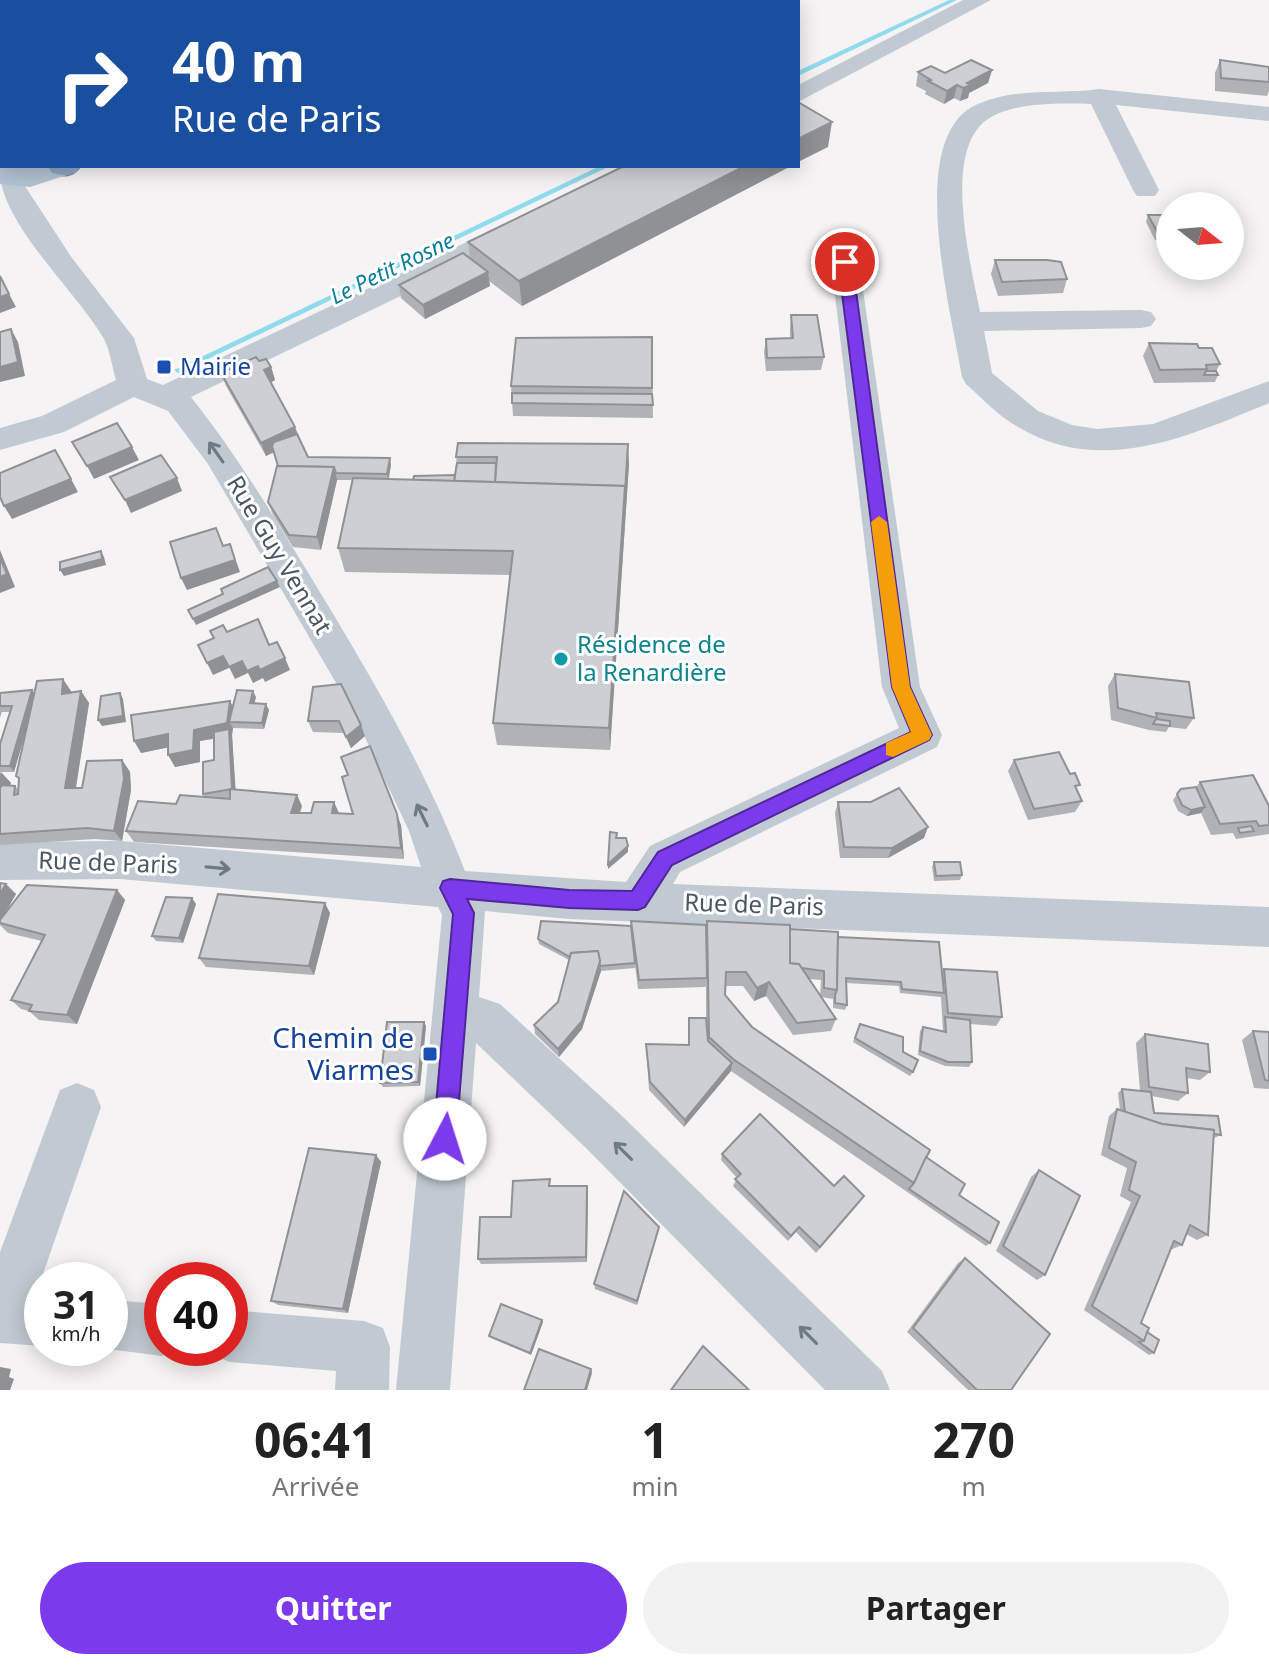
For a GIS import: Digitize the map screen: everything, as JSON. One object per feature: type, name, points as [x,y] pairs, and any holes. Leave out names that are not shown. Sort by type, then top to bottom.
[{"type":"main road","points":[[3,176],[59,169]]},
{"type":"street","points":[[800,94],[980,0]]},
{"type":"street","points":[[1269,114],[1099,96],[1033,101],[981,111],[954,142],[948,179],[977,377],[1033,422],[1090,441],[1141,441],[1269,391]]},
{"type":"street","points":[[1099,96],[1146,190]]},
{"type":"street","points":[[59,169],[51,232],[61,263]]},
{"type":"street","points":[[3,176],[61,263],[119,338],[148,391]]},
{"type":"street","points":[[0,439],[148,391],[534,221]]},
{"type":"street","points":[[638,900],[665,859],[923,735],[908,710],[901,687],[845,262]]},
{"type":"street","points":[[969,322],[1141,319]]},
{"type":"street","name":"Rue Guy Vennat","points":[[148,391],[179,403],[220,456],[368,704],[429,831],[431,886],[464,913],[423,1390]]},
{"type":"street","name":"Rue de Paris","points":[[0,861],[120,860],[569,899],[1269,927]]},
{"type":"street","points":[[456,1016],[484,1020],[604,1132],[863,1390]]},
{"type":"street","points":[[15,1318],[77,1107]]},
{"type":"street","points":[[248,1337],[364,1347],[362,1390]]},
{"type":"building","points":[[971,60],[992,70],[963,88],[957,85],[947,91],[918,72],[931,66],[945,73]]},
{"type":"building","points":[[1220,60],[1269,67],[1269,82],[1221,78]]},
{"type":"building","points":[[800,103],[832,122],[800,138]]},
{"type":"building","points":[[620,168],[741,168],[519,281],[468,242]]},
{"type":"building","points":[[1148,215],[1156,215],[1156,229]]},
{"type":"building","points":[[463,253],[488,272],[423,305],[399,285]]},
{"type":"building","points":[[995,260],[1061,262],[1067,279],[1002,282]]},
{"type":"building","points":[[0,276],[9,294],[0,297]]},
{"type":"building","points":[[791,315],[817,315],[824,357],[767,358],[766,339],[793,338]]},
{"type":"building","points":[[11,329],[18,362],[0,367],[0,332]]},
{"type":"building","points":[[652,337],[652,388],[511,386],[516,338]]},
{"type":"building","points":[[1149,343],[1197,344],[1199,348],[1212,348],[1220,364],[1206,365],[1207,369],[1160,370]]},
{"type":"building","points":[[256,357],[259,361],[266,359],[271,367],[264,370],[295,427],[261,443],[221,373]]},
{"type":"building","points":[[1206,371],[1216,371],[1218,375],[1204,375]]},
{"type":"building","points":[[512,393],[652,394],[653,405],[512,403]]},
{"type":"building","points":[[117,423],[132,447],[87,466],[72,442]]},
{"type":"building","points":[[297,434],[308,457],[390,458],[387,474],[336,473],[334,467],[278,466],[272,446],[274,442]]},
{"type":"building","points":[[458,443],[628,444],[625,492],[625,486],[495,482],[497,457],[456,457]]},
{"type":"building","points":[[55,450],[71,479],[4,506],[0,497],[0,473]]},
{"type":"building","points":[[161,455],[177,478],[125,500],[110,477]]},
{"type":"building","points":[[457,463],[496,463],[495,482],[454,481]]},
{"type":"building","points":[[277,466],[334,467],[317,537],[289,535],[268,502]]},
{"type":"building","points":[[455,475],[454,481],[413,480],[414,476]]},
{"type":"building","name":"Résidence de la Renardière","points":[[353,478],[625,486],[609,728],[493,723],[513,551],[338,548]]},
{"type":"building","points":[[216,528],[223,546],[230,544],[235,560],[181,578],[170,542]]},
{"type":"building","points":[[101,551],[102,559],[60,570],[60,562]]},
{"type":"building","points":[[0,558],[7,574],[0,577]]},
{"type":"building","points":[[268,567],[277,581],[193,619],[188,610],[223,594],[221,589]]},
{"type":"building","points":[[258,619],[269,645],[277,642],[285,658],[260,670],[258,666],[247,671],[242,661],[229,667],[223,656],[207,663],[198,645],[214,638],[210,631],[223,625],[227,632]]},
{"type":"building","points":[[1115,674],[1189,682],[1194,718],[1156,713],[1157,718],[1118,708]]},
{"type":"building","points":[[63,679],[62,694],[81,691],[65,788],[82,788],[87,761],[122,760],[124,779],[114,831],[87,828],[0,834],[0,788],[2,785],[15,786],[14,795],[18,794],[19,778],[16,776],[37,681]]},
{"type":"building","points":[[341,684],[361,725],[346,737],[339,721],[308,721],[313,687]]},
{"type":"building","points":[[32,690],[10,766],[0,766],[0,744],[12,706],[0,706],[0,693]]},
{"type":"building","points":[[237,690],[253,691],[250,703],[266,704],[262,723],[229,722]]},
{"type":"building","points":[[120,693],[123,716],[98,720],[101,696]]},
{"type":"building","points":[[230,701],[227,723],[194,730],[193,750],[168,755],[168,734],[134,741],[131,715]]},
{"type":"building","points":[[1156,719],[1170,721],[1170,726],[1153,724]]},
{"type":"building","points":[[229,729],[232,789],[203,794],[203,762],[214,760],[214,732]]},
{"type":"building","points":[[370,746],[397,814],[401,848],[126,831],[138,801],[176,804],[180,795],[230,799],[230,789],[297,795],[291,813],[311,813],[314,802],[334,802],[332,813],[353,814],[342,777],[348,775],[341,757]]},
{"type":"building","points":[[1059,752],[1070,774],[1075,773],[1080,785],[1075,786],[1082,801],[1034,809],[1014,760]]},
{"type":"building","points":[[1253,775],[1269,806],[1269,825],[1259,826],[1256,821],[1220,824],[1200,782]]},
{"type":"building","points":[[1196,787],[1205,807],[1191,810],[1182,805],[1177,794],[1181,789]]},
{"type":"building","points":[[899,788],[928,827],[892,848],[844,847],[838,802],[871,802]]},
{"type":"building","points":[[1251,826],[1254,831],[1240,833],[1238,828]]},
{"type":"building","points":[[610,832],[617,833],[616,838],[626,838],[628,846],[608,864]]},
{"type":"building","points":[[934,862],[960,862],[962,875],[936,876]]},
{"type":"building","points":[[27,885],[117,890],[67,1015],[29,1011],[32,1005],[11,1000],[45,935],[0,923]]},
{"type":"building","points":[[218,894],[325,903],[309,966],[199,958]]},
{"type":"building","points":[[166,897],[192,898],[179,938],[152,936]]},
{"type":"building","points":[[541,921],[631,926],[635,963],[600,966],[598,951],[571,953],[570,957],[538,939]]},
{"type":"building","points":[[631,921],[706,925],[707,978],[639,980]]},
{"type":"building","points":[[707,921],[790,925],[790,963],[799,964],[836,1019],[797,1023],[769,982],[757,988],[746,972],[726,972],[725,995],[752,1027],[930,1150],[914,1183],[733,1059],[709,1037]]},
{"type":"building","points":[[790,929],[838,932],[837,990],[824,988],[824,971],[790,963]]},
{"type":"building","points":[[838,937],[939,942],[944,993],[902,989],[901,982],[846,978],[847,1005],[835,1003]]},
{"type":"building","points":[[598,951],[600,961],[582,1021],[558,1049],[534,1025],[558,1002],[571,953]]},
{"type":"building","points":[[944,969],[997,972],[1002,1017],[948,1013]]},
{"type":"building","points":[[945,1017],[970,1020],[972,1062],[948,1062],[920,1051],[923,1027],[946,1032]]},
{"type":"building","points":[[689,1018],[706,1018],[708,1041],[732,1063],[685,1120],[650,1082],[646,1044],[689,1045]]},
{"type":"building","points":[[387,1022],[424,1022],[418,1082],[380,1083]]},
{"type":"building","points":[[860,1024],[903,1037],[903,1052],[918,1060],[913,1072],[855,1038]]},
{"type":"building","points":[[1253,1031],[1269,1032],[1269,1081],[1265,1080]]},
{"type":"building","points":[[1145,1034],[1208,1044],[1210,1072],[1186,1068],[1188,1093],[1149,1087]]},
{"type":"building","points":[[1122,1089],[1151,1092],[1154,1113],[1218,1116],[1221,1135],[1214,1134],[1214,1130],[1162,1124],[1125,1112]]},
{"type":"building","points":[[1117,1109],[1162,1124],[1214,1130],[1208,1235],[1190,1225],[1182,1245],[1174,1241],[1141,1323],[1149,1328],[1144,1341],[1092,1306],[1140,1196],[1129,1190],[1136,1162],[1109,1148]]},
{"type":"building","points":[[760,1114],[834,1186],[844,1176],[864,1196],[820,1247],[799,1227],[791,1236],[735,1179],[741,1174],[722,1154]]},
{"type":"building","points":[[309,1148],[376,1155],[343,1309],[271,1301]]},
{"type":"building","points":[[926,1157],[965,1184],[959,1195],[999,1222],[990,1243],[909,1189]]},
{"type":"building","points":[[1039,1170],[1080,1196],[1045,1275],[1003,1246]]},
{"type":"building","points":[[550,1179],[549,1186],[587,1186],[586,1257],[478,1259],[480,1217],[511,1217],[513,1181]]},
{"type":"building","points":[[624,1191],[659,1227],[637,1301],[594,1284]]},
{"type":"building","points":[[965,1258],[1050,1334],[1011,1390],[977,1390],[913,1328]]},
{"type":"building","points":[[501,1304],[542,1320],[530,1353],[489,1336]]},
{"type":"building","points":[[1147,1332],[1159,1340],[1154,1353],[1139,1342],[1144,1341]]},
{"type":"building","points":[[703,1346],[749,1390],[671,1390]]},
{"type":"building","points":[[539,1349],[591,1369],[585,1390],[524,1390]]},
{"type":"waterway","name":"Le Petit Rosne","points":[[800,73],[954,0]]},
{"type":"waterway","name":"Le Petit Rosne","points":[[178,370],[602,168]]},
{"type":"slow traffic","points":[[879,522],[901,687],[908,710],[923,735],[893,749]]},
{"type":"place","name":"Mairie","points":[[164,367]]},
{"type":"place","name":"Résidence de la Renardière","points":[[561,659]]},
{"type":"place","name":"Chemin de Viarmes","points":[[430,1054]]},
{"type":"route","points":[[445,1139],[464,913],[450,888],[569,899],[638,900],[665,859],[923,735],[908,710],[901,687],[845,262]]}]
